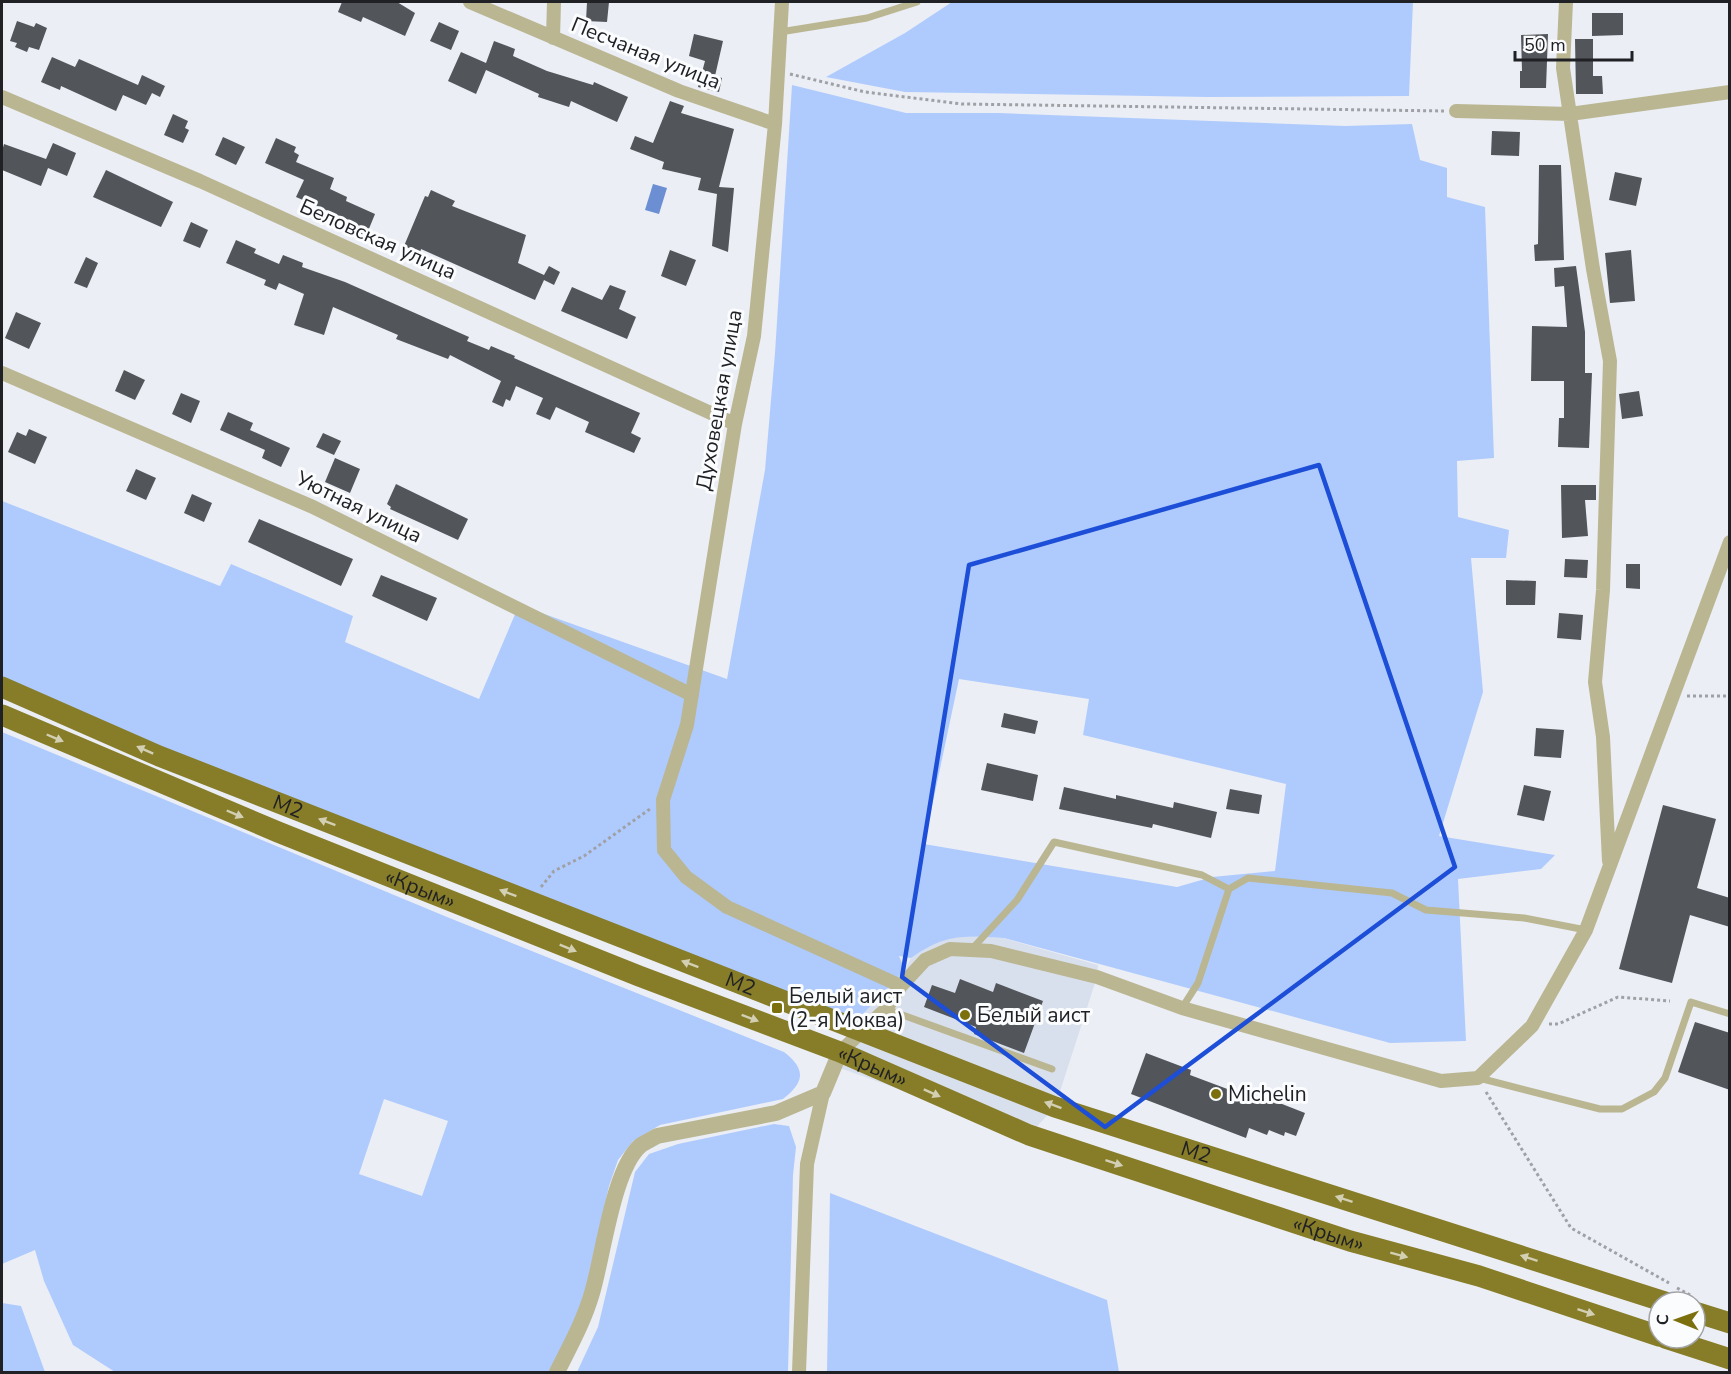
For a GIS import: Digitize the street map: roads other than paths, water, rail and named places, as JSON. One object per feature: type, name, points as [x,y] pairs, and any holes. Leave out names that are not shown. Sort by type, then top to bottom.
[{"type":"highway","name":"М2","points":[[2,687],[159,756],[1056,1107],[1647,1296]]},
{"type":"highway","name":"«Крым»","points":[[2,715],[278,832],[639,976],[840,1052],[1029,1135],[1350,1241],[1479,1276],[1647,1332]]},
{"type":"highway","points":[[1707,1311],[1730,1323]]},
{"type":"highway","points":[[1702,1350],[1730,1359]]},
{"type":"street","name":"Песчаная улица","points":[[470,2],[679,91],[775,124]]},
{"type":"street","points":[[553,38],[555,2]]},
{"type":"street","name":"Духовецкая улица","points":[[782,2],[775,124],[754,336],[735,424],[687,725],[663,800],[664,850],[686,877],[727,907],[901,986]]},
{"type":"street","points":[[1566,2],[1563,68],[1593,269],[1610,361],[1603,590],[1595,682],[1604,737],[1610,869]]},
{"type":"street","points":[[1456,111],[1570,114],[1730,93]]},
{"type":"street","name":"Беловская улица","points":[[2,97],[200,181],[735,424]]},
{"type":"street","name":"Уютная улица","points":[[2,373],[313,507],[692,695]]},
{"type":"street","points":[[799,1372],[807,1164],[823,1093],[840,1052],[886,1009],[901,986],[925,960],[950,949],[991,951],[1097,977],[1182,1008],[1441,1081],[1478,1078],[1532,1026],[1586,930],[1730,542]]},
{"type":"street","points":[[557,1372],[581,1326],[592,1293],[616,1196],[628,1162],[640,1146],[657,1136],[776,1113],[823,1093]]},
{"type":"lane","points":[[780,32],[867,18],[917,2]]},
{"type":"lane","points":[[971,950],[1017,900],[1054,842],[1202,875],[1229,889]]},
{"type":"lane","points":[[1182,1008],[1198,983],[1229,889],[1248,878],[1392,893],[1426,910],[1524,918],[1586,930]]},
{"type":"lane","points":[[1478,1078],[1600,1109],[1622,1108],[1654,1092],[1665,1078],[1692,1002],[1730,1014]]},
{"type":"lane","points":[[886,1009],[1052,1069]]},
{"type":"place","name":"Белый аист (2-я Моква)","points":[[777,1008]]},
{"type":"place","name":"Белый аист","points":[[965,1015]]},
{"type":"place","name":"Michelin","points":[[1216,1094]]}]
